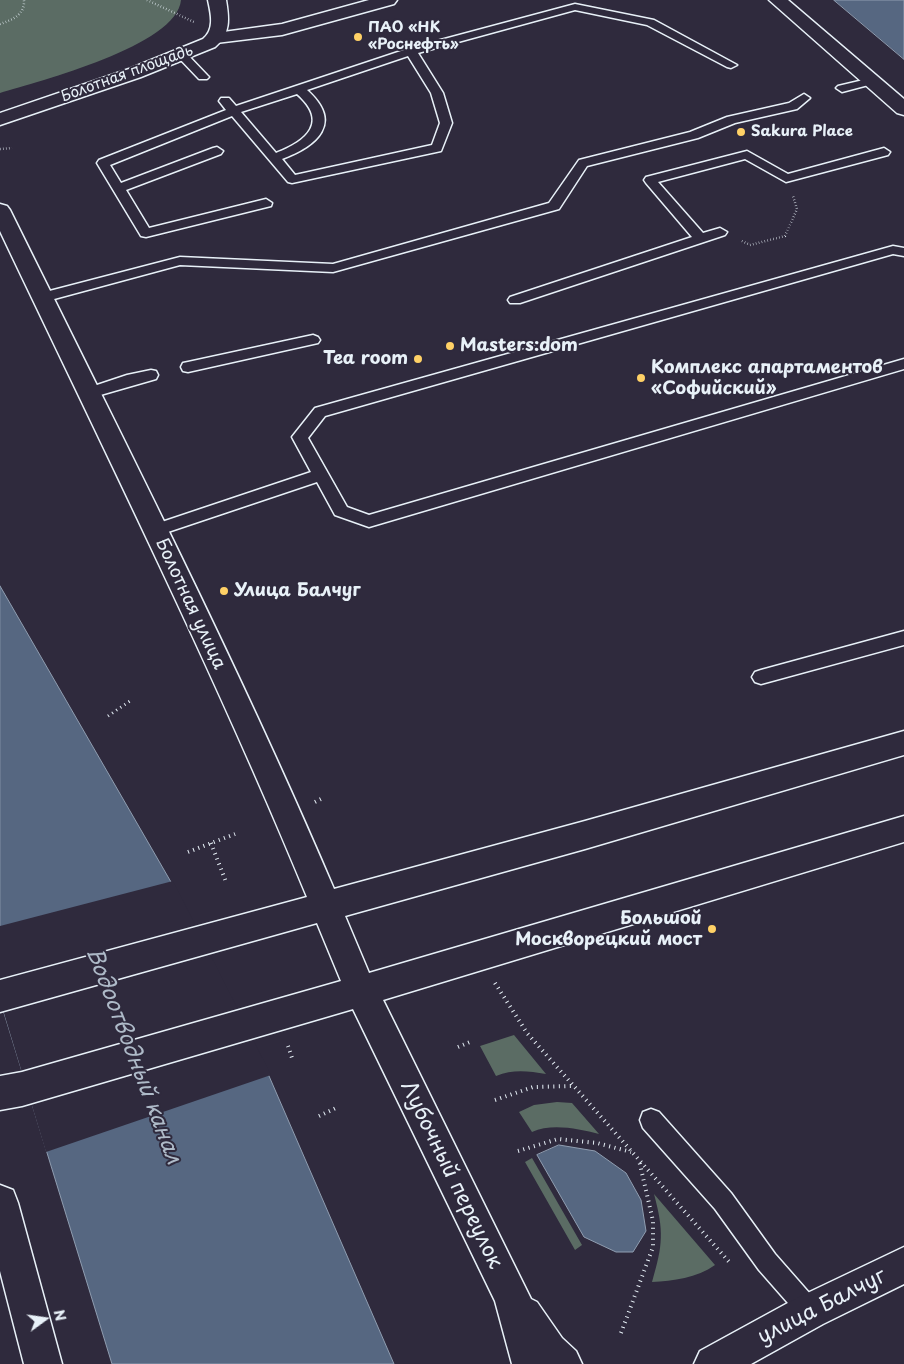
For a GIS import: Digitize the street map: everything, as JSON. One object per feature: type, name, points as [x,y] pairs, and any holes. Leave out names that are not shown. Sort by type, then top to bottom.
[{"type":"street","points":[[217,0],[219,31],[216,38],[255,36],[286,30],[388,0]]},
{"type":"street","points":[[778,0],[904,109]]},
{"type":"street","points":[[802,0],[817,12]]},
{"type":"street","name":"Болотная площадь","points":[[3,119],[182,55],[216,38]]},
{"type":"street","name":"Болотная улица","points":[[2,217],[156,530],[287,813],[361,991]]},
{"type":"street","points":[[0,996],[214,936],[326,907],[904,743]]},
{"type":"street","points":[[11,1091],[361,991],[904,829]]},
{"type":"street","name":"Лубочный переулок","points":[[361,991],[512,1297],[530,1364]]},
{"type":"street","points":[[0,1203],[42,1364]]},
{"type":"street","name":"улица Балчуг","points":[[713,1364],[810,1311],[904,1265]]},
{"type":"street","points":[[512,1297],[549,1351],[563,1364]]},
{"type":"lane","points":[[266,203],[146,233],[103,163],[234,111],[411,51],[575,7],[650,22],[731,65]]},
{"type":"lane","points":[[225,101],[292,179],[437,148],[446,123],[437,93],[411,51]]},
{"type":"lane","points":[[182,55],[203,77]]},
{"type":"lane","points":[[842,88],[872,81]]},
{"type":"lane","points":[[274,158],[307,144],[316,133],[319,120],[317,108],[299,89]]},
{"type":"lane","points":[[43,297],[180,261],[334,268],[554,206],[583,163],[694,135],[731,120],[793,106],[804,98]]},
{"type":"lane","points":[[119,188],[217,151]]},
{"type":"lane","points":[[700,238],[650,180],[747,155],[786,178],[884,152]]},
{"type":"lane","points":[[515,300],[720,232]]},
{"type":"lane","points":[[904,252],[894,250],[320,412],[300,436],[319,474],[341,511],[369,521],[904,364]]},
{"type":"lane","points":[[188,367],[313,340]]},
{"type":"lane","points":[[90,393],[132,379],[151,376]]},
{"type":"lane","points":[[156,530],[319,474]]},
{"type":"lane","points":[[761,677],[904,638]]},
{"type":"lane","points":[[651,1120],[723,1202],[767,1262],[810,1311]]},
{"type":"path","points":[[0,24],[16,18],[22,12],[25,6],[24,0]]},
{"type":"path","points":[[147,0],[196,23]]},
{"type":"path","points":[[0,149],[12,148]]},
{"type":"path","points":[[720,232],[750,245],[785,236],[797,209],[786,178]]},
{"type":"path","points":[[108,716],[130,701]]},
{"type":"path","points":[[188,852],[235,834]]},
{"type":"path","points":[[211,843],[226,882]]},
{"type":"path","points":[[495,983],[527,1033],[735,1269]]},
{"type":"path","points":[[458,1047],[470,1042]]},
{"type":"path","points":[[288,1046],[292,1058]]},
{"type":"path","points":[[494,1100],[532,1086],[553,1084],[574,1086]]},
{"type":"path","points":[[319,1116],[336,1108]]},
{"type":"path","points":[[518,1150],[558,1138],[597,1143],[632,1152]]},
{"type":"path","points":[[621,1332],[653,1247],[653,1221],[639,1160]]},
{"type":"green space","points":[[0,0],[181,0],[174,17],[157,32],[132,46],[104,59],[0,93]]},
{"type":"green space","points":[[514,1035],[546,1074],[521,1071],[508,1072],[496,1076],[480,1046]]},
{"type":"green space","points":[[557,1102],[572,1103],[599,1134],[557,1127],[532,1132],[519,1112],[534,1105]]},
{"type":"green space","points":[[532,1158],[582,1245],[575,1250],[525,1162]]},
{"type":"green space","points":[[654,1194],[715,1265],[693,1276],[652,1282],[661,1238],[661,1228]]},
{"type":"water","points":[[834,0],[904,0],[904,59]]},
{"type":"water","name":"Водоотводный канал","points":[[0,586],[171,882],[269,1076],[394,1364],[112,1364],[0,1000]]},
{"type":"water","points":[[559,1145],[595,1151],[626,1173],[641,1200],[646,1231],[633,1252],[616,1252],[584,1237],[537,1155]]},
{"type":"pier","points":[[173,881],[271,1075],[46,1152],[0,1000],[0,926]]},
{"type":"place","name":"ПАО «НК «Роснефть»","points":[[358,37]]},
{"type":"place","name":"Sakura Place","points":[[741,132]]},
{"type":"place","name":"Masters:dom","points":[[450,346]]},
{"type":"place","name":"Tea room","points":[[418,359]]},
{"type":"place","name":"Комплекс апартаментов «Софийский»","points":[[641,378]]},
{"type":"place","name":"Улица Балчуг","points":[[224,591]]},
{"type":"place","name":"Большой Москворецкий мост","points":[[712,929]]}]
